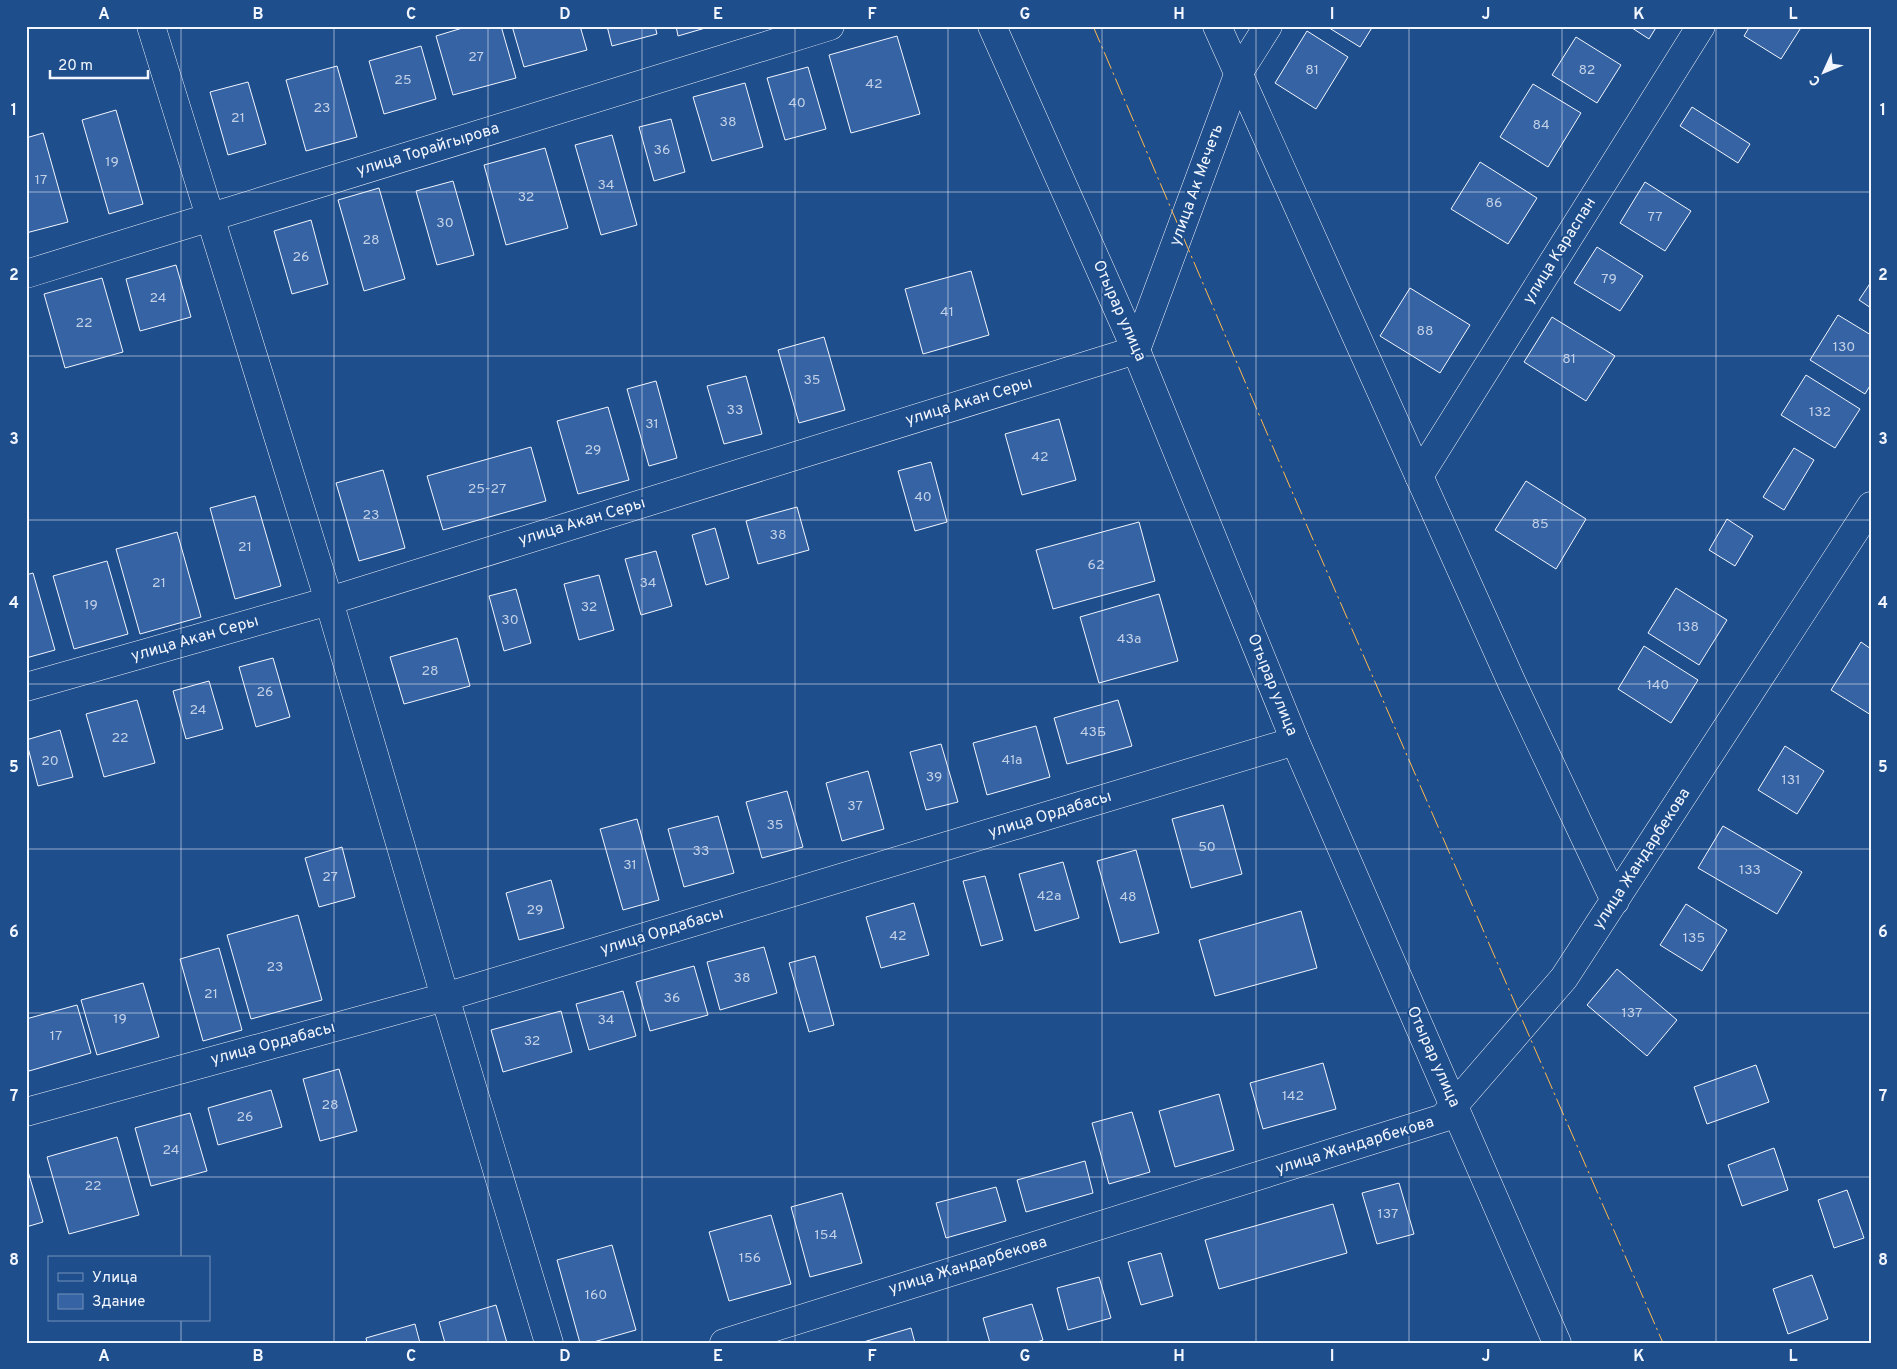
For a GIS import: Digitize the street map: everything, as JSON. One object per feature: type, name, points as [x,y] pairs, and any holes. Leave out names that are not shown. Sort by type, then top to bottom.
[{"type":"street","points":[[151,26],[328,601],[549,1343]]},
{"type":"street","name":"улица Торайгырова","points":[[26,274],[830,26]]},
{"type":"street","name":"Отырар улица","points":[[992,26],[1136,350],[1295,741],[1557,1343]]},
{"type":"street","points":[[1217,26],[1512,683],[1615,901]]},
{"type":"street","name":"улица Ак Мечеть","points":[[1136,350],[1239,72],[1268,26]]},
{"type":"street","name":"улица Караспан","points":[[1419,476],[1701,26]]},
{"type":"street","name":"улица Акан Серы","points":[[26,687],[328,601],[1136,350]]},
{"type":"street","name":"улица Жандарбекова","points":[[724,1343],[1443,1118],[1564,978],[1871,506]]},
{"type":"street","name":"улица Ордабасы","points":[[26,1112],[445,997],[1295,741]]},
{"type":"building","points":[[469,26],[501,26],[516,78],[453,95],[436,36]]},
{"type":"building","points":[[512,26],[580,26],[587,50],[524,67]]},
{"type":"building","points":[[607,26],[655,26],[657,34],[612,46]]},
{"type":"building","points":[[676,26],[712,26],[678,36]]},
{"type":"building","points":[[1326,26],[1373,26],[1360,47]]},
{"type":"building","points":[[1629,26],[1657,26],[1649,39]]},
{"type":"building","points":[[1750,26],[1802,26],[1781,59],[1744,36]]},
{"type":"building","points":[[1307,31],[1348,57],[1316,109],[1275,83]]},
{"type":"building","points":[[897,36],[920,114],[851,133],[829,55]]},
{"type":"building","points":[[1576,37],[1621,65],[1597,103],[1552,75]]},
{"type":"building","points":[[421,46],[436,99],[384,114],[369,61]]},
{"type":"building","points":[[337,66],[357,137],[306,151],[286,80]]},
{"type":"building","points":[[808,67],[826,129],[785,140],[767,78]]},
{"type":"building","points":[[248,82],[266,144],[228,155],[210,92]]},
{"type":"building","points":[[745,83],[763,147],[712,161],[693,97]]},
{"type":"building","points":[[1533,84],[1581,113],[1548,167],[1500,137]]},
{"type":"building","points":[[1692,107],[1750,144],[1738,163],[1680,126]]},
{"type":"building","points":[[116,110],[143,204],[109,214],[82,120]]},
{"type":"building","points":[[671,119],[685,172],[654,181],[639,127]]},
{"type":"building","points":[[43,133],[68,222],[26,233],[26,138]]},
{"type":"building","points":[[612,135],[637,225],[601,235],[575,145]]},
{"type":"building","points":[[545,148],[568,228],[506,245],[484,165]]},
{"type":"building","points":[[1480,162],[1537,198],[1508,244],[1451,209]]},
{"type":"building","points":[[453,181],[474,255],[437,265],[416,191]]},
{"type":"building","points":[[1645,182],[1691,211],[1665,251],[1620,223]]},
{"type":"building","points":[[379,188],[405,279],[364,291],[338,200]]},
{"type":"building","points":[[311,220],[328,284],[292,294],[274,231]]},
{"type":"building","points":[[1597,247],[1643,276],[1620,311],[1574,283]]},
{"type":"building","points":[[176,265],[191,317],[140,331],[126,279]]},
{"type":"building","points":[[971,271],[989,335],[923,354],[905,289]]},
{"type":"building","points":[[102,278],[123,352],[65,368],[44,294]]},
{"type":"building","points":[[1871,282],[1871,308],[1859,300]]},
{"type":"building","points":[[1410,288],[1470,325],[1440,373],[1380,336]]},
{"type":"building","points":[[1838,315],[1871,335],[1871,384],[1865,394],[1810,360]]},
{"type":"building","points":[[1552,317],[1615,356],[1586,401],[1524,362]]},
{"type":"building","points":[[824,337],[845,410],[799,423],[778,350]]},
{"type":"building","points":[[1806,375],[1860,409],[1835,448],[1781,415]]},
{"type":"building","points":[[746,376],[762,434],[724,444],[707,386]]},
{"type":"building","points":[[656,381],[677,458],[649,466],[627,389]]},
{"type":"building","points":[[608,407],[629,480],[578,494],[557,421]]},
{"type":"building","points":[[1059,419],[1076,480],[1022,495],[1005,434]]},
{"type":"building","points":[[531,447],[546,501],[443,530],[427,476]]},
{"type":"building","points":[[1794,448],[1814,460],[1784,510],[1763,497]]},
{"type":"building","points":[[931,462],[947,522],[915,531],[898,471]]},
{"type":"building","points":[[383,470],[405,548],[359,561],[336,483]]},
{"type":"building","points":[[1526,481],[1586,519],[1556,569],[1495,530]]},
{"type":"building","points":[[255,496],[281,586],[235,599],[210,508]]},
{"type":"building","points":[[797,507],[809,550],[758,564],[746,521]]},
{"type":"building","points":[[1727,519],[1753,536],[1735,566],[1709,550]]},
{"type":"building","points":[[1139,522],[1155,581],[1053,609],[1036,550]]},
{"type":"building","points":[[715,528],[729,578],[706,585],[692,535]]},
{"type":"building","points":[[177,532],[201,617],[140,634],[116,549]]},
{"type":"building","points":[[656,551],[672,606],[641,615],[625,559]]},
{"type":"building","points":[[107,561],[128,634],[74,649],[53,576]]},
{"type":"building","points":[[33,573],[55,650],[26,658],[26,575]]},
{"type":"building","points":[[599,575],[614,630],[579,640],[564,584]]},
{"type":"building","points":[[1676,588],[1727,620],[1699,665],[1648,633]]},
{"type":"building","points":[[516,589],[531,643],[504,651],[489,596]]},
{"type":"building","points":[[1159,594],[1178,661],[1099,683],[1080,617]]},
{"type":"building","points":[[457,638],[470,686],[404,704],[390,657]]},
{"type":"building","points":[[1861,642],[1871,649],[1871,715],[1831,690]]},
{"type":"building","points":[[1644,646],[1698,680],[1671,723],[1618,689]]},
{"type":"building","points":[[273,658],[290,717],[256,727],[239,667]]},
{"type":"building","points":[[209,681],[223,729],[186,739],[173,691]]},
{"type":"building","points":[[137,700],[155,763],[104,777],[86,714]]},
{"type":"building","points":[[1118,700],[1132,746],[1067,764],[1054,718]]},
{"type":"building","points":[[1036,726],[1050,777],[987,795],[973,743]]},
{"type":"building","points":[[60,730],[73,777],[38,786],[26,740]]},
{"type":"building","points":[[941,744],[958,802],[926,810],[910,752]]},
{"type":"building","points":[[1785,746],[1824,771],[1797,814],[1758,790]]},
{"type":"building","points":[[868,771],[884,829],[842,841],[826,783]]},
{"type":"building","points":[[787,791],[803,847],[762,858],[746,802]]},
{"type":"building","points":[[1223,805],[1242,874],[1191,888],[1172,819]]},
{"type":"building","points":[[718,816],[734,873],[684,887],[668,829]]},
{"type":"building","points":[[637,819],[659,900],[623,910],[600,829]]},
{"type":"building","points":[[1723,826],[1802,872],[1777,914],[1698,868]]},
{"type":"building","points":[[342,847],[355,897],[319,907],[305,858]]},
{"type":"building","points":[[1136,850],[1159,933],[1120,943],[1097,861]]},
{"type":"building","points":[[1063,862],[1079,918],[1035,931],[1019,874]]},
{"type":"building","points":[[985,876],[1003,940],[981,946],[963,881]]},
{"type":"building","points":[[551,880],[564,928],[519,940],[506,893]]},
{"type":"building","points":[[914,903],[929,955],[881,968],[866,917]]},
{"type":"building","points":[[1686,904],[1727,930],[1702,971],[1660,945]]},
{"type":"building","points":[[1301,911],[1317,968],[1215,996],[1199,940]]},
{"type":"building","points":[[298,915],[322,1000],[251,1019],[227,935]]},
{"type":"building","points":[[764,947],[777,993],[720,1010],[707,962]]},
{"type":"building","points":[[219,948],[242,1030],[203,1041],[180,959]]},
{"type":"building","points":[[815,956],[834,1025],[809,1032],[789,963]]},
{"type":"building","points":[[694,966],[708,1015],[650,1031],[636,982]]},
{"type":"building","points":[[1617,969],[1677,1020],[1647,1056],[1587,1005]]},
{"type":"building","points":[[143,983],[159,1037],[97,1055],[81,1000]]},
{"type":"building","points":[[623,991],[636,1036],[589,1050],[576,1004]]},
{"type":"building","points":[[77,1005],[91,1053],[29,1071],[26,1060],[26,1019]]},
{"type":"building","points":[[561,1011],[572,1052],[503,1072],[491,1030]]},
{"type":"building","points":[[1323,1063],[1336,1109],[1263,1129],[1250,1083]]},
{"type":"building","points":[[1756,1065],[1769,1102],[1707,1124],[1694,1087]]},
{"type":"building","points":[[339,1069],[357,1131],[320,1141],[303,1079]]},
{"type":"building","points":[[271,1090],[282,1127],[218,1145],[208,1108]]},
{"type":"building","points":[[1219,1094],[1234,1150],[1175,1167],[1159,1111]]},
{"type":"building","points":[[1132,1112],[1150,1172],[1109,1184],[1092,1123]]},
{"type":"building","points":[[190,1113],[207,1171],[151,1186],[135,1128]]},
{"type":"building","points":[[117,1137],[139,1215],[69,1234],[47,1157]]},
{"type":"building","points":[[1774,1148],[1788,1190],[1742,1206],[1728,1165]]},
{"type":"building","points":[[1085,1161],[1093,1193],[1026,1212],[1017,1180]]},
{"type":"building","points":[[26,1169],[43,1222],[26,1227]]},
{"type":"building","points":[[1399,1183],[1414,1234],[1377,1244],[1362,1193]]},
{"type":"building","points":[[996,1187],[1006,1221],[946,1238],[936,1203]]},
{"type":"building","points":[[1847,1190],[1864,1238],[1834,1248],[1818,1200]]},
{"type":"building","points":[[842,1193],[862,1263],[810,1277],[791,1207]]},
{"type":"building","points":[[1333,1204],[1347,1253],[1219,1289],[1205,1240]]},
{"type":"building","points":[[771,1215],[791,1284],[729,1301],[709,1232]]},
{"type":"building","points":[[612,1245],[636,1330],[590,1343],[580,1343],[557,1260]]},
{"type":"building","points":[[1161,1253],[1173,1296],[1141,1305],[1128,1262]]},
{"type":"building","points":[[1812,1275],[1828,1319],[1788,1334],[1773,1289]]},
{"type":"building","points":[[1099,1277],[1111,1318],[1068,1330],[1057,1288]]},
{"type":"building","points":[[1032,1304],[1043,1340],[1034,1343],[990,1343],[983,1318]]},
{"type":"building","points":[[496,1305],[507,1343],[445,1343],[439,1322]]},
{"type":"building","points":[[415,1324],[420,1343],[367,1343],[366,1338]]},
{"type":"building","points":[[911,1328],[915,1343],[860,1343]]},
{"type":"power","points":[[1093,26],[1287,480],[1663,1343]]}]
